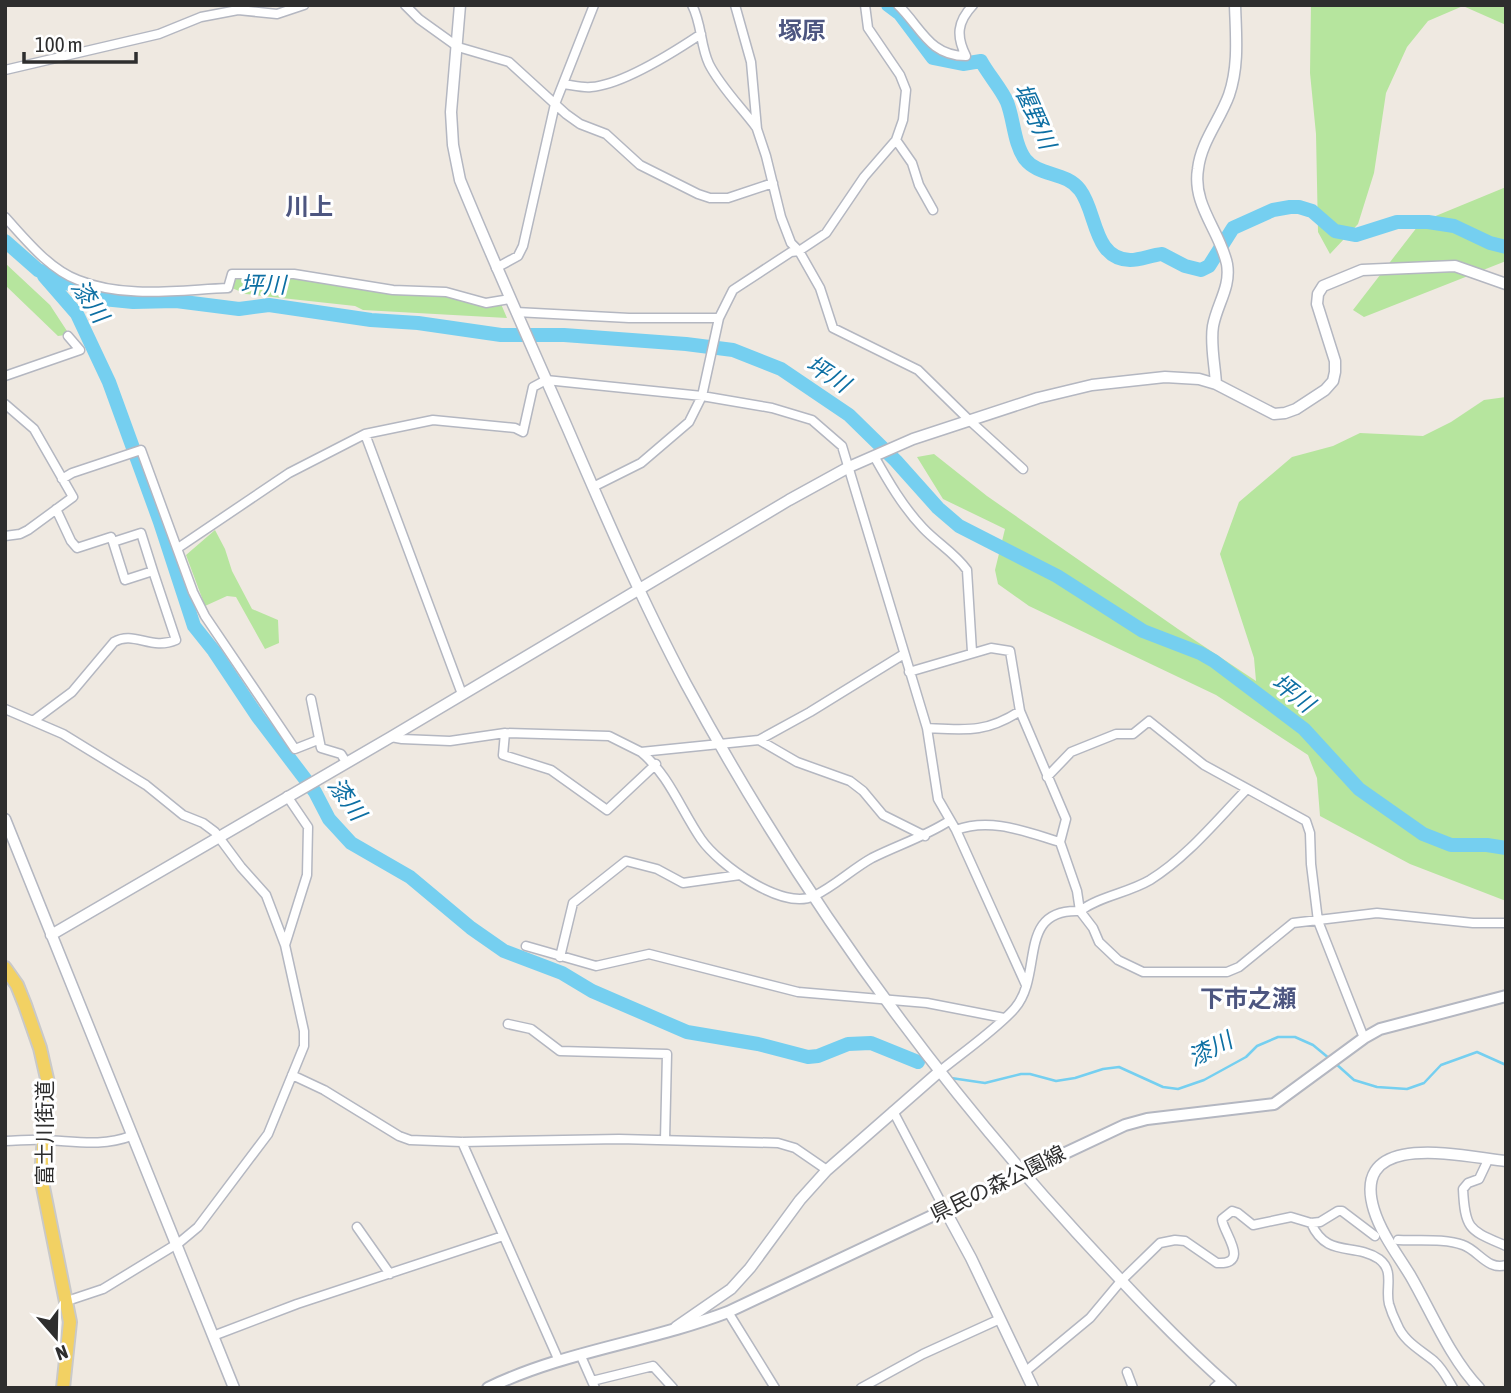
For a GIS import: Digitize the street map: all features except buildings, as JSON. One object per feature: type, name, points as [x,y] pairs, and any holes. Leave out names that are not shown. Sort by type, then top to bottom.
[{"type":"main road","name":"富士川街道","points":[[5,968],[26,1005],[43,1058],[49,1097],[41,1177],[67,1301],[69,1343],[64,1388]]},
{"type":"main road","name":"県民の森公園線","points":[[488,1388],[580,1354],[728,1312],[1125,1125],[1147,1119],[1274,1104],[1359,1041],[1380,1029],[1506,996]]},
{"type":"street","points":[[5,70],[159,34],[201,17],[239,10],[277,14],[304,5]]},
{"type":"street","points":[[405,5],[419,19],[458,47],[509,62],[580,124],[606,134],[640,165],[698,194],[710,198],[728,198],[773,183]]},
{"type":"street","points":[[460,5],[451,112],[453,145],[460,180],[593,487],[685,682],[814,897],[940,1071],[1021,1172],[1221,1386]]},
{"type":"street","points":[[496,268],[518,256],[523,246],[555,104],[594,5]]},
{"type":"street","points":[[692,5],[697,14],[710,65],[758,129]]},
{"type":"street","points":[[735,5],[751,62],[758,129],[781,217],[791,243],[799,251],[820,288],[833,328],[918,370],[1023,468]]},
{"type":"street","points":[[593,487],[641,463],[689,422],[702,396],[719,318],[733,290],[826,233],[864,177],[896,140],[903,120],[906,90],[900,75],[868,28],[864,5]]},
{"type":"street","points":[[898,5],[935,48],[954,56],[966,56],[958,36],[959,26],[973,5]]},
{"type":"street","points":[[1216,384],[1213,330],[1226,290],[1228,268],[1199,197],[1197,182],[1200,157],[1228,96],[1234,75],[1235,5]]},
{"type":"street","points":[[563,84],[590,87],[604,84],[648,65],[701,34]]},
{"type":"street","points":[[896,140],[912,163],[919,185],[933,211]]},
{"type":"street","points":[[5,217],[38,251],[76,280],[120,292],[228,288],[232,274],[294,274],[393,290],[446,292],[486,303],[510,299]]},
{"type":"street","points":[[51,935],[391,737],[639,587],[849,467],[878,454],[968,419],[1092,385],[1174,377],[1199,379],[1216,384],[1274,414],[1285,414],[1325,390],[1333,381],[1335,361],[1317,304],[1318,294],[1323,286],[1362,270],[1455,266],[1506,284]]},
{"type":"street","points":[[516,312],[629,318],[719,318]]},
{"type":"street","points":[[5,376],[80,350],[68,336]]},
{"type":"street","points":[[178,548],[289,472],[365,433],[433,420],[515,428],[523,432],[533,387],[546,380],[702,396],[772,408],[812,420],[842,446],[927,728],[938,799],[956,830],[1026,985]]},
{"type":"street","points":[[5,404],[34,429],[72,497],[28,530],[5,536]]},
{"type":"street","points":[[365,433],[463,694]]},
{"type":"street","points":[[62,478],[141,450],[193,592],[205,617],[295,750],[318,740]]},
{"type":"street","points":[[878,454],[893,490],[923,528],[961,561],[967,570],[972,652]]},
{"type":"street","points":[[56,509],[77,548],[111,537],[125,580],[153,571]]},
{"type":"street","points":[[33,721],[72,692],[114,642],[130,638],[165,645],[176,640],[141,533],[113,542]]},
{"type":"street","points":[[909,672],[991,648],[1010,651],[1020,711],[1066,819],[1060,842],[1077,891],[1080,911],[1093,928],[1099,942],[1118,960],[1143,972],[1227,972],[1239,967],[1293,923],[1377,913],[1473,923],[1506,923]]},
{"type":"street","points":[[641,752],[759,740],[904,654]]},
{"type":"street","points":[[311,699],[321,748],[341,754],[346,762]]},
{"type":"street","points":[[5,709],[63,734],[146,785],[183,815],[203,823],[220,837],[241,867],[266,895],[285,945],[304,1031],[304,1046],[268,1134],[198,1227],[103,1289],[67,1301]]},
{"type":"street","points":[[927,728],[986,728],[1020,711]]},
{"type":"street","points":[[1047,777],[1071,752],[1116,734],[1133,734],[1149,721],[1187,754],[1246,790],[1306,821],[1310,833],[1318,921],[1359,1041]]},
{"type":"street","points":[[391,737],[450,741],[505,733],[609,736],[641,752],[656,764],[703,842],[740,875],[755,886],[799,901],[814,897],[872,858],[925,836],[949,821]]},
{"type":"street","points":[[505,733],[503,755],[551,770],[607,810],[656,764]]},
{"type":"street","points":[[759,740],[797,762],[850,781],[863,791],[883,815],[925,836]]},
{"type":"street","points":[[668,1331],[731,1289],[750,1268],[800,1200],[827,1170],[1017,1006],[1026,985],[1039,928],[1051,914],[1080,911],[1090,904],[1149,880],[1189,849],[1246,790]]},
{"type":"street","points":[[285,945],[307,875],[308,860],[308,827],[287,796]]},
{"type":"street","points":[[5,819],[234,1388]]},
{"type":"street","points":[[956,830],[967,826],[1003,825],[1060,842]]},
{"type":"street","points":[[560,957],[573,904],[626,861],[657,869],[683,883],[740,875]]},
{"type":"street","points":[[526,946],[596,966],[649,954],[798,992],[927,1003],[1004,1018]]},
{"type":"street","points":[[508,1024],[531,1029],[560,1051],[667,1054],[665,1140]]},
{"type":"street","points":[[292,1075],[324,1090],[410,1140],[462,1142],[619,1139],[778,1143],[795,1148],[827,1170]]},
{"type":"street","points":[[894,1111],[971,1258],[1033,1388]]},
{"type":"street","points":[[5,1141],[87,1143],[107,1142],[131,1136]]},
{"type":"street","points":[[462,1142],[559,1361]]},
{"type":"street","points":[[1479,1388],[1463,1367],[1385,1234],[1374,1209],[1371,1187],[1377,1171],[1401,1154],[1426,1151],[1506,1161]]},
{"type":"street","points":[[1488,1160],[1479,1179],[1468,1183],[1463,1189],[1464,1213],[1476,1233],[1506,1246]]},
{"type":"street","points":[[1026,1371],[1090,1318],[1154,1247],[1165,1241],[1191,1243],[1217,1264],[1226,1263],[1233,1256],[1234,1245],[1223,1228],[1222,1219],[1232,1211],[1253,1225],[1291,1217],[1311,1223],[1320,1222],[1342,1211],[1376,1236]]},
{"type":"street","points":[[1311,1223],[1317,1235],[1333,1247],[1377,1258],[1386,1266],[1389,1272],[1389,1303],[1398,1327],[1404,1337],[1443,1370],[1452,1388]]},
{"type":"street","points":[[357,1227],[390,1274]]},
{"type":"street","points":[[213,1336],[297,1304],[503,1236]]},
{"type":"street","points":[[1398,1240],[1446,1241],[1465,1245],[1490,1265],[1506,1265]]},
{"type":"street","points":[[728,1312],[775,1388]]},
{"type":"street","points":[[861,1388],[923,1354],[1000,1319]]},
{"type":"street","points":[[580,1354],[594,1385],[653,1366],[673,1388]]},
{"type":"street","points":[[1127,1372],[1133,1388]]},
{"type":"green space","points":[[1311,5],[1506,5],[1506,25],[1463,6],[1428,21],[1407,47],[1386,93],[1374,173],[1358,224],[1330,254],[1318,232],[1316,134],[1310,73]]},
{"type":"green space","points":[[1506,187],[1506,261],[1364,317],[1353,310],[1421,222]]},
{"type":"green space","points":[[5,263],[50,305],[67,331],[65,335],[58,336],[5,285]]},
{"type":"green space","points":[[235,275],[335,281],[468,298],[501,304],[507,318],[363,310],[355,306],[246,294],[232,288]]},
{"type":"green space","points":[[1506,397],[1506,901],[1410,864],[1320,816],[1317,778],[1308,755],[1216,695],[1029,606],[998,584],[995,570],[1005,529],[943,499],[917,457],[934,454],[987,496],[1256,681],[1254,658],[1220,554],[1239,502],[1292,457],[1333,446],[1360,433],[1423,436],[1451,422],[1484,400]]},
{"type":"green space","points":[[215,530],[252,609],[278,620],[279,643],[265,649],[236,597],[227,596],[205,606],[186,555]]},
{"type":"waterway","name":"堰野川","points":[[888,5],[900,14],[933,58],[963,64],[981,61],[1007,102],[1025,159],[1038,169],[1067,180],[1080,190],[1102,243],[1118,258],[1134,260],[1162,254],[1185,266],[1201,270],[1209,266],[1233,228],[1273,210],[1290,207],[1312,211],[1335,231],[1356,235],[1397,222],[1428,222],[1454,226],[1490,243],[1506,247]]},
{"type":"waterway","name":"坪川","points":[[5,241],[38,270],[103,299],[133,302],[176,301],[239,309],[269,305],[501,335],[564,335],[686,344],[733,350],[781,369],[849,415],[896,461],[938,508],[959,526],[1057,576],[1143,631],[1214,661],[1304,729],[1359,789],[1423,834],[1451,845],[1506,848]]},
{"type":"waterway","name":"漆川","points":[[44,276],[77,314],[109,382],[160,522],[194,626],[315,792],[329,819],[351,843],[410,877],[471,928],[504,951],[562,973],[592,991],[687,1032],[758,1044],[808,1057],[818,1056],[848,1044],[871,1043],[918,1062]]},
{"type":"waterway","name":"漆川","points":[[951,1078],[985,1083],[1030,1074],[1056,1081],[1119,1067],[1163,1087],[1178,1089],[1204,1080],[1246,1057],[1257,1046],[1278,1037],[1295,1037],[1313,1045],[1330,1059]]},
{"type":"waterway","name":"漆川","points":[[1335,1063],[1354,1080],[1377,1087],[1407,1089],[1424,1083],[1441,1065],[1477,1052],[1506,1065]]},
{"type":"district","name":"塚原","points":[[802,31]]},
{"type":"district","name":"川上","points":[[309,207]]},
{"type":"district","name":"下市之瀬","points":[[1248,999]]}]
